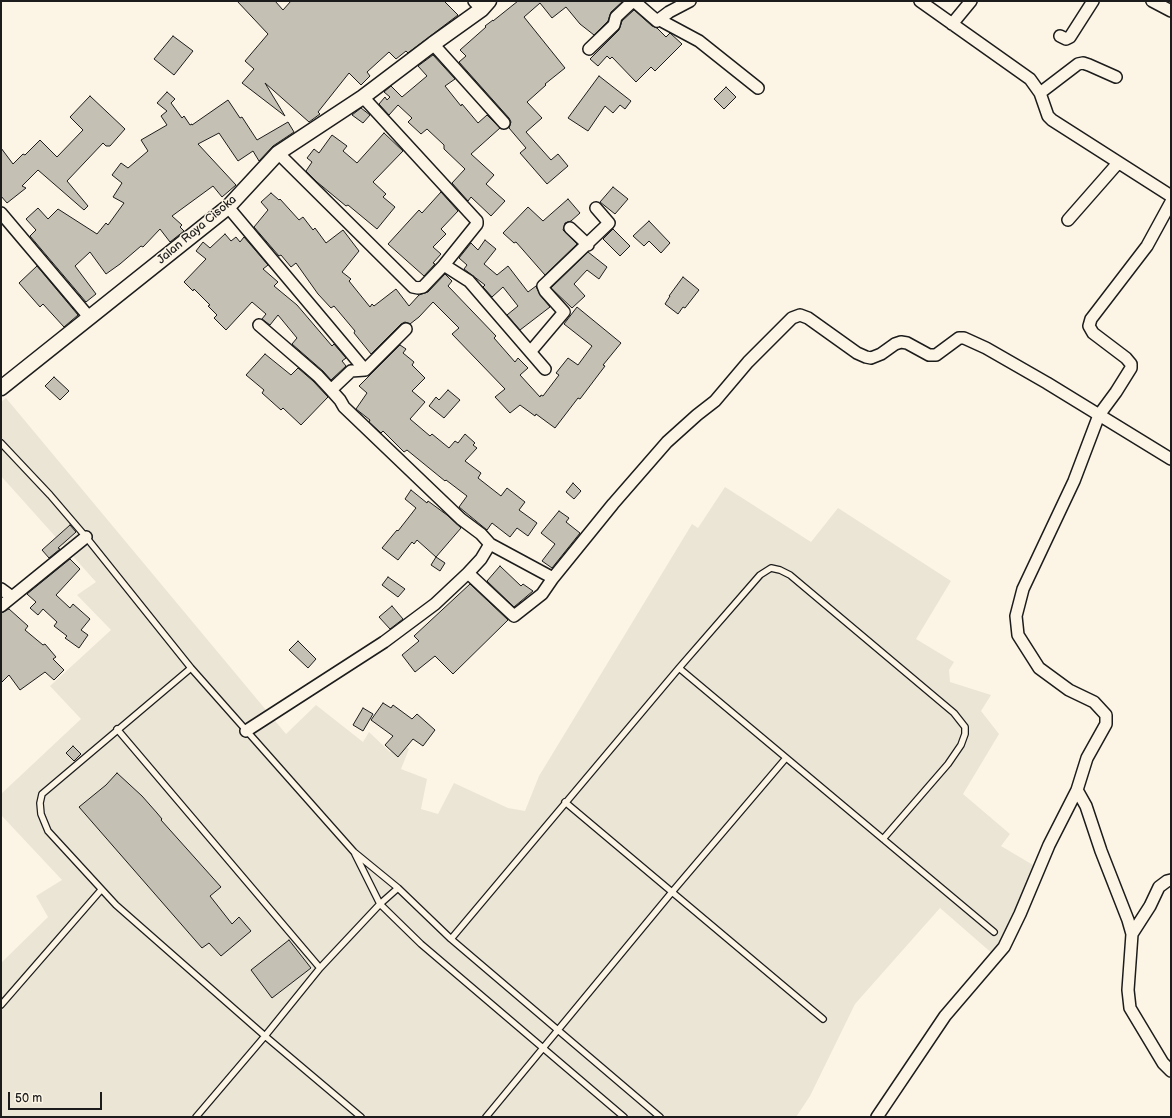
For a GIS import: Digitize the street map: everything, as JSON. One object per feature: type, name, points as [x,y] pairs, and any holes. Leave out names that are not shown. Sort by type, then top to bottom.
[{"type":"street","points":[[589,49],[614,25],[616,17],[634,1],[656,21],[658,19],[698,41],[758,88]]},
{"type":"street","points":[[658,19],[690,1]]},
{"type":"street","points":[[920,1],[1030,79],[1040,93],[1048,116],[1052,120],[1171,196]]},
{"type":"street","points":[[952,24],[971,1]]},
{"type":"street","points":[[1060,36],[1066,39],[1070,37],[1093,1]]},
{"type":"street","points":[[1152,1],[1171,11]]},
{"type":"street","name":"Jalan Raya Cisoka","points":[[1,388],[228,207],[278,153],[363,97],[482,4]]},
{"type":"street","points":[[432,44],[504,122]]},
{"type":"street","points":[[1040,93],[1078,64],[1084,63],[1116,76]]},
{"type":"street","points":[[278,153],[413,287],[418,288],[423,286],[444,265],[477,224],[477,221],[363,97]]},
{"type":"street","points":[[1068,220],[1118,163]]},
{"type":"street","points":[[877,1117],[945,1016],[1004,946],[1020,914],[1049,845],[1078,790],[1087,758],[1106,724],[1106,715],[1094,702],[1069,690],[1039,668],[1018,635],[1016,616],[1023,589],[1074,481],[1099,415],[1131,368],[1131,364],[1126,358],[1092,333],[1089,326],[1091,319],[1147,246],[1171,202]]},
{"type":"street","points":[[228,207],[365,370]]},
{"type":"street","points":[[531,351],[564,312],[545,291],[544,286],[609,224],[596,208]]},
{"type":"street","points":[[1,213],[89,318]]},
{"type":"street","points":[[570,228],[588,245]]},
{"type":"street","points":[[444,265],[469,281],[545,369]]},
{"type":"street","points":[[468,573],[514,616],[528,606],[542,594],[553,578],[613,504],[667,442],[715,401],[748,362],[792,318],[800,315],[808,318],[856,353],[871,358],[901,342],[907,343],[929,355],[936,355],[959,338],[964,338],[986,348],[1020,367],[1171,460]]},
{"type":"street","points":[[259,325],[318,376],[340,400],[344,407],[461,519],[481,534],[490,544],[553,578]]},
{"type":"street","points":[[331,390],[351,371],[365,370],[406,329]]},
{"type":"street","points":[[1,606],[86,537]]},
{"type":"street","points":[[246,731],[384,642],[435,604],[481,559],[490,544]]},
{"type":"street","points":[[1,589],[12,597]]},
{"type":"street","points":[[1078,790],[1086,806],[1132,934],[1128,990],[1130,1008],[1163,1062],[1171,1071]]},
{"type":"street","points":[[1132,934],[1150,906],[1159,887],[1171,880]]},
{"type":"lane","points":[[1,443],[50,495],[86,537],[191,668],[354,852],[398,888],[451,939],[660,1117]]},
{"type":"lane","points":[[451,939],[678,668],[760,575],[771,568],[780,570],[790,575],[954,713],[965,727],[965,734],[961,746],[948,764],[883,839]]},
{"type":"lane","points":[[191,668],[117,729],[42,794],[40,803],[41,814],[48,831],[116,905],[265,1036],[361,1117]]},
{"type":"lane","points":[[678,668],[994,932]]},
{"type":"lane","points":[[117,729],[320,968]]},
{"type":"lane","points":[[486,1117],[559,1031],[672,892],[786,758]]},
{"type":"lane","points":[[565,802],[823,1019]]},
{"type":"lane","points":[[354,852],[380,904],[422,944],[624,1117]]},
{"type":"lane","points":[[196,1117],[265,1036],[320,968],[380,904],[398,888]]},
{"type":"lane","points":[[1,1005],[101,890]]},
{"type":"shaded area","points":[[6,398],[286,734],[316,705],[363,742],[369,732],[390,752],[399,742],[409,749],[401,769],[427,779],[421,809],[438,814],[454,783],[508,808],[525,811],[539,776],[692,524],[698,528],[725,487],[811,542],[838,508],[951,581],[916,639],[954,662],[949,670],[950,682],[991,695],[981,711],[999,734],[963,794],[1010,834],[1001,846],[1033,865],[1013,923],[994,955],[940,908],[855,1004],[810,1096],[796,1117],[1,1117],[1,963],[48,917],[36,896],[62,880],[1,815],[1,794],[81,719],[50,686],[111,630],[77,595],[96,582],[1,476],[1,402]]},
{"type":"building","points":[[237,1],[275,1],[283,10],[291,1],[444,1],[458,15],[408,53],[406,51],[396,59],[389,52],[367,72],[370,76],[361,85],[349,73],[318,112],[320,114],[309,122],[265,83],[285,116],[242,83],[254,69],[245,61],[268,34]]},
{"type":"building","points":[[518,1],[623,1],[611,12],[608,21],[594,35],[580,24],[566,7],[552,18],[540,3],[524,17],[565,68],[545,84],[546,85],[527,102],[542,118],[526,132],[551,160],[558,154],[568,166],[547,184],[520,153],[526,148],[509,128],[511,122],[509,118],[459,62],[466,56],[460,50],[486,27],[485,26]]},
{"type":"building","points":[[634,10],[666,37],[670,33],[682,44],[655,71],[651,67],[636,82],[612,57],[610,59],[607,56],[598,66],[590,59],[619,30],[622,21]]},
{"type":"building","points":[[173,36],[193,51],[174,75],[154,59]]},
{"type":"building","points":[[433,55],[455,79],[445,86],[461,106],[462,104],[478,123],[487,115],[500,128],[471,154],[494,175],[486,184],[505,201],[491,216],[471,197],[468,201],[452,183],[465,169],[444,149],[444,145],[427,129],[421,134],[408,122],[412,118],[398,105],[389,115],[379,104],[385,97],[387,100],[390,97],[384,92],[391,86],[402,97],[427,76],[418,66]]},
{"type":"building","points":[[599,76],[631,101],[625,109],[620,105],[613,113],[605,106],[588,131],[568,118]]},
{"type":"building","points":[[726,87],[736,97],[724,109],[714,99]]},
{"type":"building","points":[[167,92],[175,99],[171,103],[182,118],[184,116],[190,125],[228,100],[240,118],[242,117],[257,140],[288,122],[294,132],[273,146],[259,161],[253,151],[238,161],[219,133],[198,144],[236,185],[222,197],[213,186],[172,216],[182,225],[180,227],[184,231],[170,242],[160,229],[143,247],[141,246],[106,274],[90,252],[75,266],[96,294],[86,302],[30,236],[36,230],[26,219],[38,208],[48,219],[58,209],[97,234],[106,223],[108,225],[124,203],[113,197],[122,183],[112,175],[121,163],[128,168],[148,151],[141,140],[167,125],[161,116],[167,111],[157,103]]},
{"type":"building","points":[[90,96],[125,129],[110,146],[106,146],[103,143],[67,181],[88,206],[84,210],[38,170],[22,186],[26,188],[7,203],[1,196],[1,148],[13,164],[23,154],[25,155],[40,140],[57,157],[83,130],[70,117]]},
{"type":"building","points":[[361,108],[370,115],[363,123],[352,115]]},
{"type":"building","points":[[384,133],[403,151],[373,182],[386,194],[383,197],[395,207],[377,229],[348,205],[346,206],[306,171],[312,162],[307,158],[314,149],[319,153],[332,135],[347,146],[343,151],[357,163]]},
{"type":"building","points":[[613,187],[628,199],[615,214],[600,202]]},
{"type":"building","points":[[441,192],[458,211],[441,229],[446,234],[433,247],[441,254],[433,263],[435,264],[424,276],[388,244],[419,210],[422,213]]},
{"type":"building","points":[[271,193],[279,200],[280,199],[299,220],[303,217],[313,230],[315,228],[326,243],[343,230],[359,251],[342,272],[351,279],[349,281],[370,307],[372,304],[374,306],[396,289],[409,306],[419,295],[428,292],[445,274],[452,281],[448,286],[496,336],[494,338],[515,362],[518,358],[528,368],[520,375],[540,397],[541,395],[543,396],[559,375],[556,373],[568,358],[578,365],[592,346],[564,324],[577,307],[621,343],[603,365],[605,366],[580,399],[578,398],[555,428],[536,414],[535,416],[520,405],[510,413],[495,397],[505,389],[452,334],[459,328],[433,302],[410,324],[405,322],[401,324],[371,354],[354,333],[355,331],[334,306],[331,308],[318,294],[296,263],[291,267],[281,255],[279,256],[254,227],[268,210],[261,202]]},
{"type":"building","points":[[568,199],[580,213],[571,221],[565,223],[563,230],[577,244],[545,275],[516,242],[514,243],[503,233],[528,207],[543,221]]},
{"type":"building","points":[[649,221],[670,243],[661,253],[649,241],[644,246],[633,236]]},
{"type":"building","points":[[613,229],[630,246],[620,256],[603,239]]},
{"type":"building","points":[[225,234],[231,241],[236,237],[240,242],[244,237],[268,265],[263,269],[278,282],[274,286],[297,305],[332,346],[334,344],[346,358],[342,361],[346,366],[331,380],[292,344],[297,338],[278,315],[270,325],[262,319],[266,314],[252,302],[226,330],[214,318],[217,315],[208,306],[210,305],[194,289],[193,291],[184,282],[206,259],[196,251],[203,242],[210,248]]},
{"type":"building","points":[[485,240],[496,249],[484,264],[497,275],[508,266],[528,292],[536,286],[540,295],[550,307],[520,330],[507,315],[518,306],[503,287],[492,297],[483,287],[485,285],[464,269],[467,265],[459,258],[471,243],[478,250]]},
{"type":"building","points":[[588,252],[607,267],[599,279],[587,270],[574,284],[585,296],[572,308],[551,288]]},
{"type":"building","points":[[37,266],[78,315],[64,327],[43,304],[40,307],[19,283]]},
{"type":"building","points":[[683,277],[699,290],[685,308],[683,307],[678,314],[665,304]]},
{"type":"building","points":[[400,345],[406,349],[403,353],[414,362],[412,365],[425,378],[412,391],[425,402],[410,419],[430,436],[432,434],[449,448],[455,441],[458,443],[465,434],[475,443],[473,445],[477,448],[465,461],[481,473],[478,478],[501,496],[507,488],[525,502],[519,510],[537,523],[528,536],[517,528],[510,537],[492,523],[487,530],[459,507],[467,496],[446,480],[445,481],[407,450],[404,452],[383,431],[381,433],[369,422],[370,420],[356,409],[367,393],[359,386]]},
{"type":"building","points":[[265,354],[291,375],[298,368],[328,397],[301,425],[283,408],[281,410],[262,393],[264,390],[246,375]]},
{"type":"building","points":[[54,377],[69,391],[60,400],[45,386]]},
{"type":"building","points":[[448,390],[460,400],[444,418],[429,406],[436,397],[439,400]]},
{"type":"building","points":[[573,483],[581,491],[574,499],[566,492]]},
{"type":"building","points":[[411,490],[427,503],[428,501],[447,515],[461,528],[436,557],[417,540],[414,544],[412,542],[398,560],[382,548],[416,508],[405,499]]},
{"type":"building","points":[[559,511],[569,518],[566,522],[580,533],[552,568],[542,561],[555,544],[541,533]]},
{"type":"building","points":[[70,525],[76,532],[49,558],[42,550]]},
{"type":"building","points":[[436,557],[445,563],[440,571],[431,565]]},
{"type":"building","points":[[70,559],[80,569],[56,595],[70,608],[73,604],[90,619],[81,630],[88,635],[79,648],[65,638],[67,636],[54,626],[57,622],[43,609],[38,615],[30,608],[36,602],[27,594]]},
{"type":"building","points":[[500,566],[521,586],[523,584],[533,591],[514,607],[487,581]]},
{"type":"building","points":[[388,577],[405,589],[398,597],[382,585]]},
{"type":"building","points":[[470,584],[508,620],[453,674],[435,656],[415,672],[402,655],[419,641],[414,636]]},
{"type":"building","points":[[392,606],[403,619],[390,629],[379,617]]},
{"type":"building","points":[[9,609],[28,626],[25,630],[43,645],[45,644],[56,657],[53,659],[64,670],[54,680],[45,672],[20,690],[9,675],[1,683],[1,613]]},
{"type":"building","points":[[298,641],[316,659],[308,668],[289,650]]},
{"type":"building","points":[[383,703],[391,708],[393,705],[412,719],[417,714],[435,730],[423,746],[413,739],[398,757],[385,745],[393,736],[371,720]]},
{"type":"building","points":[[363,708],[373,714],[363,731],[353,725]]},
{"type":"building","points":[[73,746],[81,754],[74,761],[66,753]]},
{"type":"building","points":[[117,773],[142,796],[162,819],[161,820],[221,887],[210,896],[232,924],[239,917],[251,931],[221,956],[209,943],[202,948],[79,807],[106,785]]},
{"type":"building","points":[[289,940],[311,968],[272,998],[251,970]]}]
